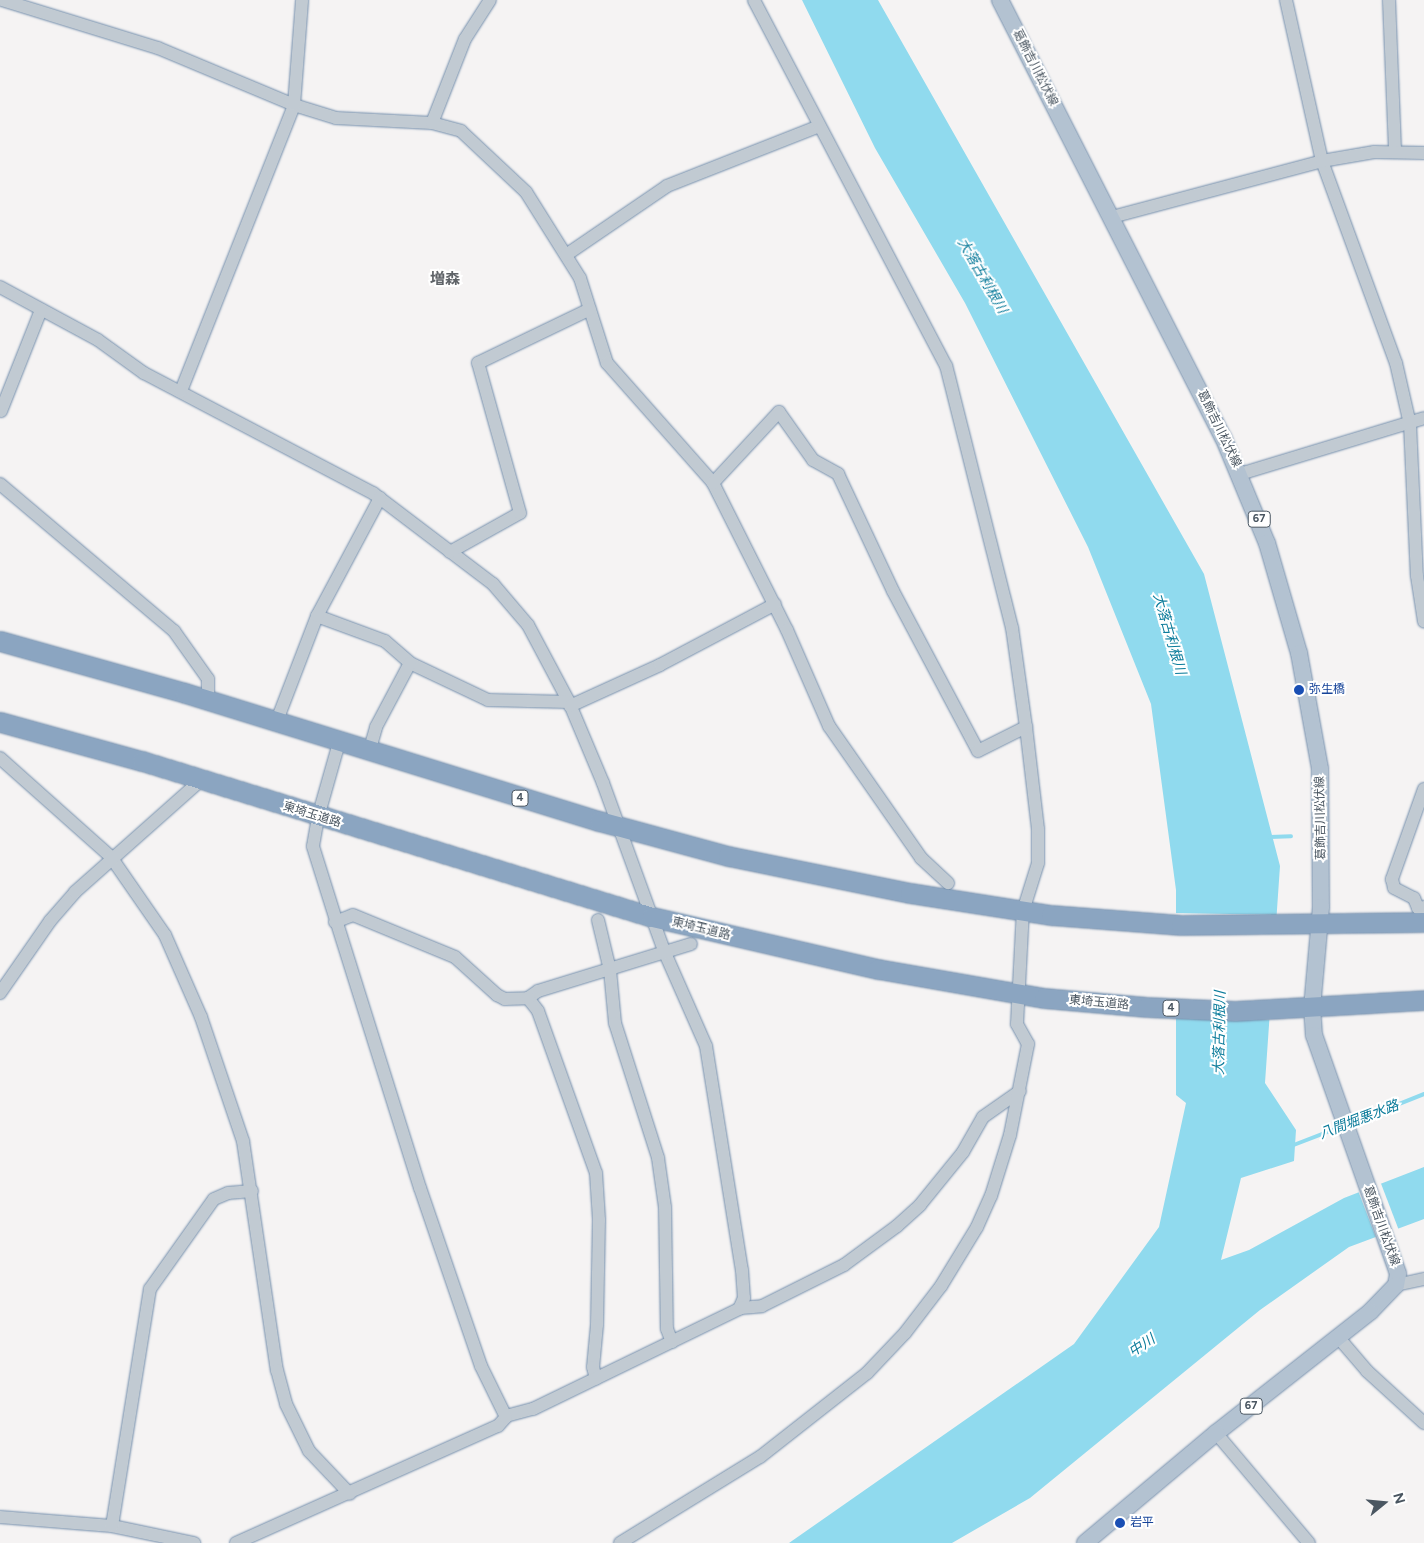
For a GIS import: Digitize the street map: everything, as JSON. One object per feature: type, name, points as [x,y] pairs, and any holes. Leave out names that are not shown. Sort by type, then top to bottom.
[{"type":"highway","name":"4","points":[[0,642],[208,700],[339,743],[619,826],[738,858],[946,900],[1051,915],[1180,925],[1424,922]]},
{"type":"highway","name":"東埼玉道路","points":[[0,722],[201,780],[652,917],[878,969],[1044,998],[1235,1011],[1424,1000]]},
{"type":"main road","name":"葛飾吉川松伏線","points":[[1000,0],[1112,217],[1240,474],[1259,519],[1281,589],[1315,727],[1322,813],[1320,924],[1305,1008],[1330,1088],[1394,1261],[1396,1285],[1387,1298],[1216,1433],[1090,1542]]},
{"type":"street","points":[[181,391],[294,105],[302,0]]},
{"type":"street","points":[[432,123],[465,39],[490,0]]},
{"type":"street","points":[[620,1543],[760,1457],[855,1383],[892,1348],[941,1286],[977,1227],[1010,1135],[1028,1044],[1017,1024],[1021,994],[1023,911],[1038,863],[1026,727],[1012,628],[946,366],[754,0]]},
{"type":"street","points":[[1286,0],[1322,161],[1396,363],[1410,424],[1424,621]]},
{"type":"street","points":[[1389,0],[1395,152]]},
{"type":"street","points":[[10,1],[158,48],[294,105],[336,118],[432,123],[461,132],[526,192],[580,278],[607,363],[713,483],[775,604],[829,726],[919,855],[948,883]]},
{"type":"street","points":[[566,255],[667,186],[819,126]]},
{"type":"street","points":[[1112,217],[1322,161],[1395,152],[1424,153]]},
{"type":"street","points":[[0,287],[98,340],[144,374],[181,391],[380,498],[493,584],[528,625],[569,704],[619,826],[665,953],[706,1046],[742,1270],[744,1298],[739,1309]]},
{"type":"street","points":[[450,552],[520,513],[478,363],[590,309]]},
{"type":"street","points":[[1,411],[40,310]]},
{"type":"street","points":[[713,483],[779,412],[813,460],[838,474],[893,591],[978,751],[1026,727]]},
{"type":"street","points":[[1240,474],[1410,424],[1424,418]]},
{"type":"street","points":[[0,484],[174,631],[208,679],[208,700]]},
{"type":"street","points":[[276,723],[317,616],[380,498]]},
{"type":"street","points":[[317,616],[385,641],[410,663],[488,700],[569,704],[660,665],[775,604]]},
{"type":"street","points":[[369,752],[376,727],[410,663]]},
{"type":"street","points":[[339,743],[318,817],[313,846],[335,922],[481,1366],[506,1416]]},
{"type":"street","points":[[0,758],[111,857],[165,935],[201,1017],[231,1099],[252,1190],[277,1370],[286,1404],[309,1451],[350,1494]]},
{"type":"street","points":[[0,993],[50,921],[111,857],[201,780]]},
{"type":"street","points":[[1424,789],[1392,879],[1394,888],[1414,898],[1418,908],[1424,907]]},
{"type":"street","points":[[335,922],[353,915],[455,957],[497,995],[505,999],[528,998],[538,991],[691,944]]},
{"type":"street","points":[[598,920],[610,970],[615,1023],[658,1158],[665,1207],[667,1329],[672,1342]]},
{"type":"street","points":[[528,998],[538,1011],[596,1173],[599,1220],[597,1325],[592,1367],[596,1380]]},
{"type":"street","points":[[236,1543],[350,1494],[502,1424],[506,1416],[533,1409],[739,1309],[750,1309],[769,1302],[844,1264],[876,1243],[920,1205],[963,1152],[983,1117],[1020,1091]]},
{"type":"street","points":[[112,1526],[150,1289],[214,1199],[228,1193],[252,1190]]},
{"type":"street","points":[[1396,1285],[1424,1279]]},
{"type":"street","points":[[1338,1337],[1368,1371],[1424,1423]]},
{"type":"street","points":[[1216,1433],[1308,1543]]},
{"type":"street","points":[[0,1517],[112,1526],[194,1543]]},
{"type":"water","points":[[802,0],[878,0],[1204,574],[1280,866],[1265,1083],[1296,1130],[1294,1161],[1241,1178],[1221,1260],[1249,1250],[1344,1198],[1424,1167],[1424,1219],[1349,1247],[1260,1310],[1030,1498],[952,1543],[789,1543],[1074,1344],[1159,1227],[1186,1103],[1176,1095],[1176,890],[1151,704],[1088,547],[965,303],[875,148]]},
{"type":"pier","points":[[1173,913],[1279,915],[1277,1020],[1171,1018]]},
{"type":"pier","points":[[1380,1181],[1399,1230],[1377,1239],[1358,1190]]},
{"type":"waterway","points":[[1268,837],[1291,836]]},
{"type":"waterway","name":"八間堀悪水路","points":[[1349,1124],[1424,1094]]},
{"type":"waterway","name":"八間堀悪水路","points":[[1291,1146],[1343,1126]]},
{"type":"place","name":"弥生橋","points":[[1299,690]]},
{"type":"place","name":"岩平","points":[[1120,1523]]},
{"type":"district","name":"増森","points":[[445,280]]},
{"type":"water label","name":"大落古利根川","points":[[982,276]]},
{"type":"water label","name":"大落古利根川","points":[[1169,634]]},
{"type":"water label","name":"大落古利根川","points":[[1220,1033]]},
{"type":"water label","name":"中川","points":[[1142,1346]]}]
